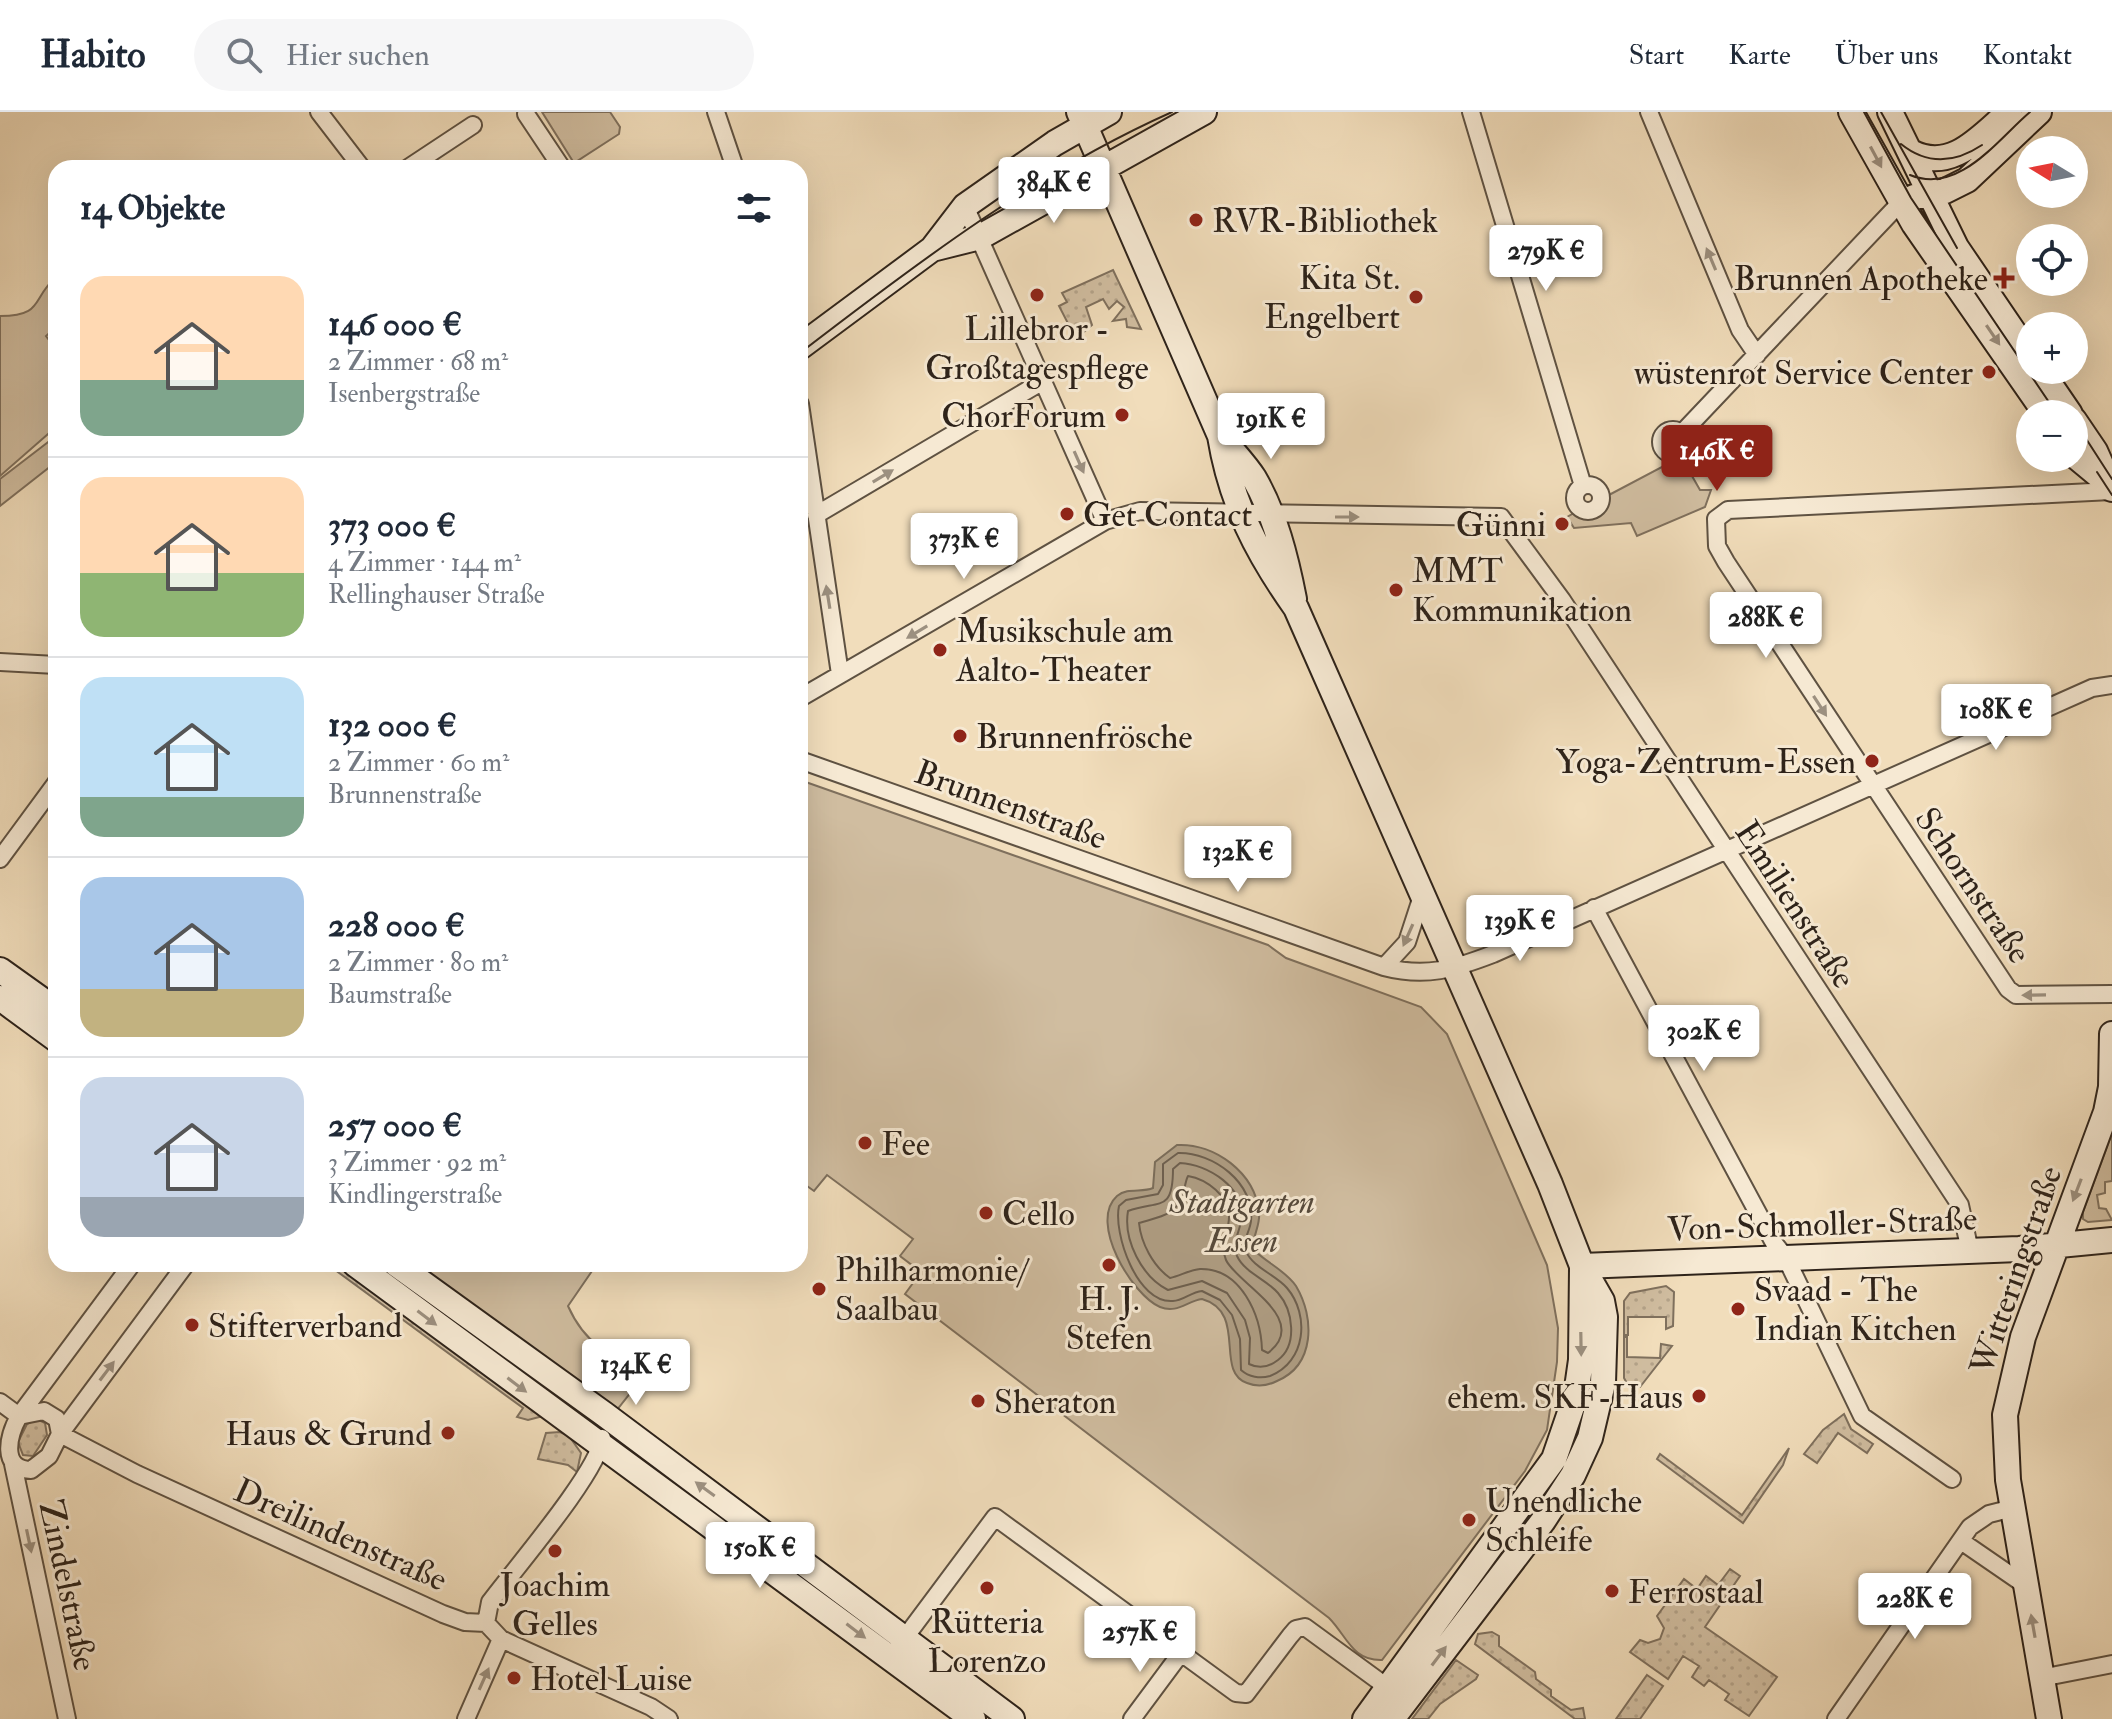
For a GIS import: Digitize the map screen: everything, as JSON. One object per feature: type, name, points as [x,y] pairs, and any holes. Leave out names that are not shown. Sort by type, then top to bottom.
[{"type":"street","points":[[319,112],[356,160]]},
{"type":"street","points":[[716,112],[732,160]]},
{"type":"street","points":[[808,341],[932,249],[965,206],[1082,118],[1109,112]]},
{"type":"street","points":[[932,249],[980,237],[1204,112]]},
{"type":"street","points":[[1471,112],[1583,486]]},
{"type":"street","points":[[1649,112],[1740,330],[1757,355]]},
{"type":"street","points":[[1851,112],[1901,202],[2036,400]]},
{"type":"street","points":[[1890,112],[1923,160],[1929,194],[1956,247],[2016,335]]},
{"type":"street","points":[[1682,433],[1901,202],[1909,179],[1923,160],[1959,154],[2009,112]]},
{"type":"street","points":[[1901,202],[1945,191],[1967,180],[2039,112]]},
{"type":"street","points":[[526,114],[557,160]]},
{"type":"street","points":[[1082,118],[1220,436],[1227,480],[1262,561],[1296,608],[1582,1266],[1602,1301],[1606,1332],[1602,1393],[1585,1452],[1543,1521],[1392,1719]]},
{"type":"street","points":[[420,160],[473,125]]},
{"type":"street","points":[[1956,247],[1954,220],[1967,180]]},
{"type":"street","points":[[965,206],[1105,521]]},
{"type":"street","points":[[816,515],[1043,381]]},
{"type":"street","points":[[1220,436],[1254,478],[1285,551],[1296,608]]},
{"type":"street","points":[[2088,441],[2111,488]]},
{"type":"street","points":[[808,460],[840,674]]},
{"type":"street","points":[[2088,467],[2111,488]]},
{"type":"street","name":"Schornstraße","points":[[2111,488],[1728,510],[1716,519],[1717,546],[1726,562],[2008,989],[2016,995],[2112,994]]},
{"type":"street","points":[[808,693],[1105,521],[1140,511],[1269,516]]},
{"type":"street","name":"Emilienstraße","points":[[1269,516],[1501,517],[1562,600],[1960,1205],[1970,1251]]},
{"type":"street","points":[[0,662],[48,665]]},
{"type":"street","name":"Brunnenstraße","points":[[808,763],[1384,967],[1420,974],[1455,970],[2092,688],[2112,685]]},
{"type":"street","points":[[0,859],[48,794]]},
{"type":"street","points":[[1384,967],[1407,942],[1422,896]]},
{"type":"street","points":[[1594,908],[1774,1243],[1786,1258],[1862,1416],[1952,1479]]},
{"type":"street","points":[[0,970],[48,1004]]},
{"type":"street","points":[[0,998],[48,1033]]},
{"type":"street","name":"Witteringstraße","points":[[2049,1719],[2004,1444],[2006,1404],[2017,1354],[2106,1112],[2111,1087],[2112,1034]]},
{"type":"street","name":"Von-Schmoller-Straße","points":[[1582,1266],[1970,1251],[2112,1240]]},
{"type":"street","points":[[1365,1719],[1554,1459],[1576,1395],[1581,1360],[1582,1266]]},
{"type":"street","points":[[126,1272],[19,1416],[3,1445],[13,1464],[23,1469],[38,1467],[49,1456],[60,1434],[180,1272]]},
{"type":"street","points":[[366,1272],[602,1448],[897,1647],[1012,1719]]},
{"type":"street","points":[[407,1272],[604,1414],[897,1647],[973,1719]]},
{"type":"street","points":[[0,1402],[19,1416]]},
{"type":"street","name":"Dreilindenstraße","points":[[19,1416],[44,1411],[57,1419],[60,1434],[137,1474],[443,1614],[465,1622],[486,1623]]},
{"type":"street","points":[[604,1414],[602,1448],[490,1602],[486,1623],[501,1639],[651,1707],[669,1719]]},
{"type":"street","name":"Zindelstraße","points":[[13,1464],[67,1719]]},
{"type":"street","points":[[1836,1719],[1979,1519],[2013,1508]]},
{"type":"street","points":[[897,1647],[995,1517],[1236,1693],[1246,1694],[1296,1629],[1305,1627],[1387,1687]]},
{"type":"street","points":[[1961,1541],[2025,1585]]},
{"type":"street","points":[[466,1719],[501,1639]]},
{"type":"street","points":[[1132,1719],[1181,1653]]},
{"type":"street","points":[[2041,1678],[2112,1664]]},
{"type":"green space","points":[[542,112],[610,112],[620,127],[619,134],[579,160],[572,160]]},
{"type":"green space","points":[[1113,270],[1141,329],[1127,327],[1126,319],[1113,321],[1124,307],[1117,301],[1109,309],[1103,299],[1086,307],[1092,325],[1076,339],[1059,306],[1067,302],[1062,293]]},
{"type":"green space","points":[[48,285],[48,434],[0,476],[0,316],[24,313],[35,305]]},
{"type":"green space","points":[[48,442],[48,468],[0,506],[0,479]]},
{"type":"green space","points":[[1675,460],[1684,462],[1700,490],[1711,490],[1705,507],[1637,536],[1631,523],[1574,528],[1567,517],[1574,513],[1595,514],[1603,507],[1607,496]]},
{"type":"green space","name":"Stadtgarten Essen","points":[[808,783],[1268,945],[1286,958],[1421,1007],[1447,1034],[1547,1265],[1558,1328],[1557,1362],[1547,1430],[1525,1471],[1382,1660],[1372,1659],[1357,1652],[1329,1618],[905,1294],[921,1272],[900,1256],[913,1239],[827,1175],[814,1191],[808,1187]]},
{"type":"green space","points":[[2112,1133],[2112,1181],[2105,1182],[2105,1193],[2097,1195],[2099,1208],[2106,1209],[2112,1220],[2088,1222],[2083,1219],[2083,1212]]},
{"type":"green space","points":[[338,1272],[349,1272],[543,1416],[528,1420],[517,1417],[523,1408]]},
{"type":"green space","points":[[427,1272],[591,1272],[568,1306],[574,1319],[600,1348],[623,1360],[650,1368],[616,1411]]},
{"type":"green space","points":[[1666,1286],[1674,1292],[1673,1326],[1666,1329],[1666,1317],[1628,1317],[1628,1335],[1624,1335],[1624,1301],[1630,1293]]},
{"type":"green space","points":[[1624,1337],[1627,1337],[1627,1357],[1660,1358],[1661,1344],[1672,1346],[1640,1387],[1628,1385],[1624,1378]]},
{"type":"green space","points":[[1844,1414],[1851,1429],[1873,1444],[1867,1453],[1838,1433],[1817,1463],[1804,1454],[1823,1430]]},
{"type":"green space","points":[[37,1419],[45,1423],[47,1435],[33,1456],[23,1455],[18,1442],[27,1424]]},
{"type":"green space","points":[[560,1432],[569,1436],[581,1453],[577,1472],[568,1465],[538,1459],[546,1433]]},
{"type":"green space","points":[[1789,1448],[1783,1465],[1743,1523],[1657,1459],[1660,1454],[1742,1515]]},
{"type":"green space","points":[[1730,1569],[1740,1576],[1705,1627],[1777,1677],[1749,1716],[1725,1700],[1729,1694],[1709,1680],[1704,1686],[1692,1677],[1699,1666],[1683,1656],[1668,1679],[1630,1652],[1640,1640],[1648,1643],[1660,1639],[1664,1628],[1657,1616],[1684,1579],[1697,1589],[1706,1576],[1718,1585]]},
{"type":"green space","points":[[1492,1632],[1499,1636],[1499,1646],[1535,1672],[1536,1679],[1551,1690],[1551,1696],[1571,1710],[1583,1708],[1585,1719],[1575,1719],[1475,1644],[1478,1634]]},
{"type":"green space","points":[[1456,1660],[1478,1675],[1476,1679],[1440,1704],[1428,1719],[1412,1719]]},
{"type":"green space","points":[[1647,1675],[1663,1686],[1640,1719],[1616,1719]]},
{"type":"water","points":[[1177,1145],[1205,1149],[1219,1155],[1241,1173],[1256,1198],[1259,1212],[1254,1250],[1292,1281],[1302,1299],[1308,1326],[1305,1352],[1290,1374],[1273,1383],[1254,1385],[1237,1377],[1230,1355],[1228,1328],[1216,1306],[1202,1299],[1177,1308],[1160,1307],[1137,1288],[1117,1257],[1110,1239],[1109,1208],[1121,1193],[1153,1188],[1155,1162]]},
{"type":"tram line","points":[[808,347],[979,221],[1073,162],[1172,112]]},
{"type":"tram line","points":[[1864,112],[1911,198],[2048,400]]},
{"type":"tram line","points":[[1881,112],[1957,248]]},
{"type":"tram line","points":[[1910,175],[1928,179],[1945,178],[1961,171],[1976,162],[2030,112]]},
{"type":"tram line","points":[[1901,144],[1921,156],[1941,159],[1962,155],[1982,145]]},
{"type":"tram line","points":[[2088,442],[2112,479]]},
{"type":"tram line","points":[[2097,472],[2112,495]]},
{"type":"place","name":"RVR-Bibliothek","points":[[1196,220]]},
{"type":"place","name":"Brunnen Apotheke","points":[[2004,278]]},
{"type":"place","name":"Lillebror - Großtagespflege","points":[[1037,295]]},
{"type":"place","name":"Kita St. Engelbert","points":[[1416,297]]},
{"type":"place","name":"wüstenrot Service Center","points":[[1989,372]]},
{"type":"place","name":"ChorForum","points":[[1122,415]]},
{"type":"place","name":"Get Contact","points":[[1067,514]]},
{"type":"place","name":"Günni","points":[[1562,524]]},
{"type":"place","name":"MMT Kommunikation","points":[[1396,590]]},
{"type":"place","name":"Musikschule am Aalto-Theater","points":[[940,650]]},
{"type":"place","name":"Brunnenfrösche","points":[[960,736]]},
{"type":"place","name":"Yoga-Zentrum-Essen","points":[[1872,761]]},
{"type":"place","name":"Fee","points":[[865,1143]]},
{"type":"place","name":"Cello","points":[[986,1213]]},
{"type":"place","name":"H. J. Stefen","points":[[1109,1265]]},
{"type":"place","name":"Philharmonie/ Saalbau","points":[[819,1289]]},
{"type":"place","name":"Svaad - The Indian Kitchen","points":[[1738,1309]]},
{"type":"place","name":"Stifterverband","points":[[192,1325]]},
{"type":"place","name":"ehem. SKF-Haus","points":[[1699,1396]]},
{"type":"place","name":"Sheraton","points":[[978,1401]]},
{"type":"place","name":"Haus & Grund","points":[[448,1433]]},
{"type":"place","name":"Unendliche Schleife","points":[[1469,1520]]},
{"type":"place","name":"Joachim Gelles","points":[[555,1551]]},
{"type":"place","name":"Rütteria Lorenzo","points":[[987,1588]]},
{"type":"place","name":"Ferrostaal","points":[[1612,1591]]},
{"type":"place","name":"Hotel Luise","points":[[514,1678]]}]
